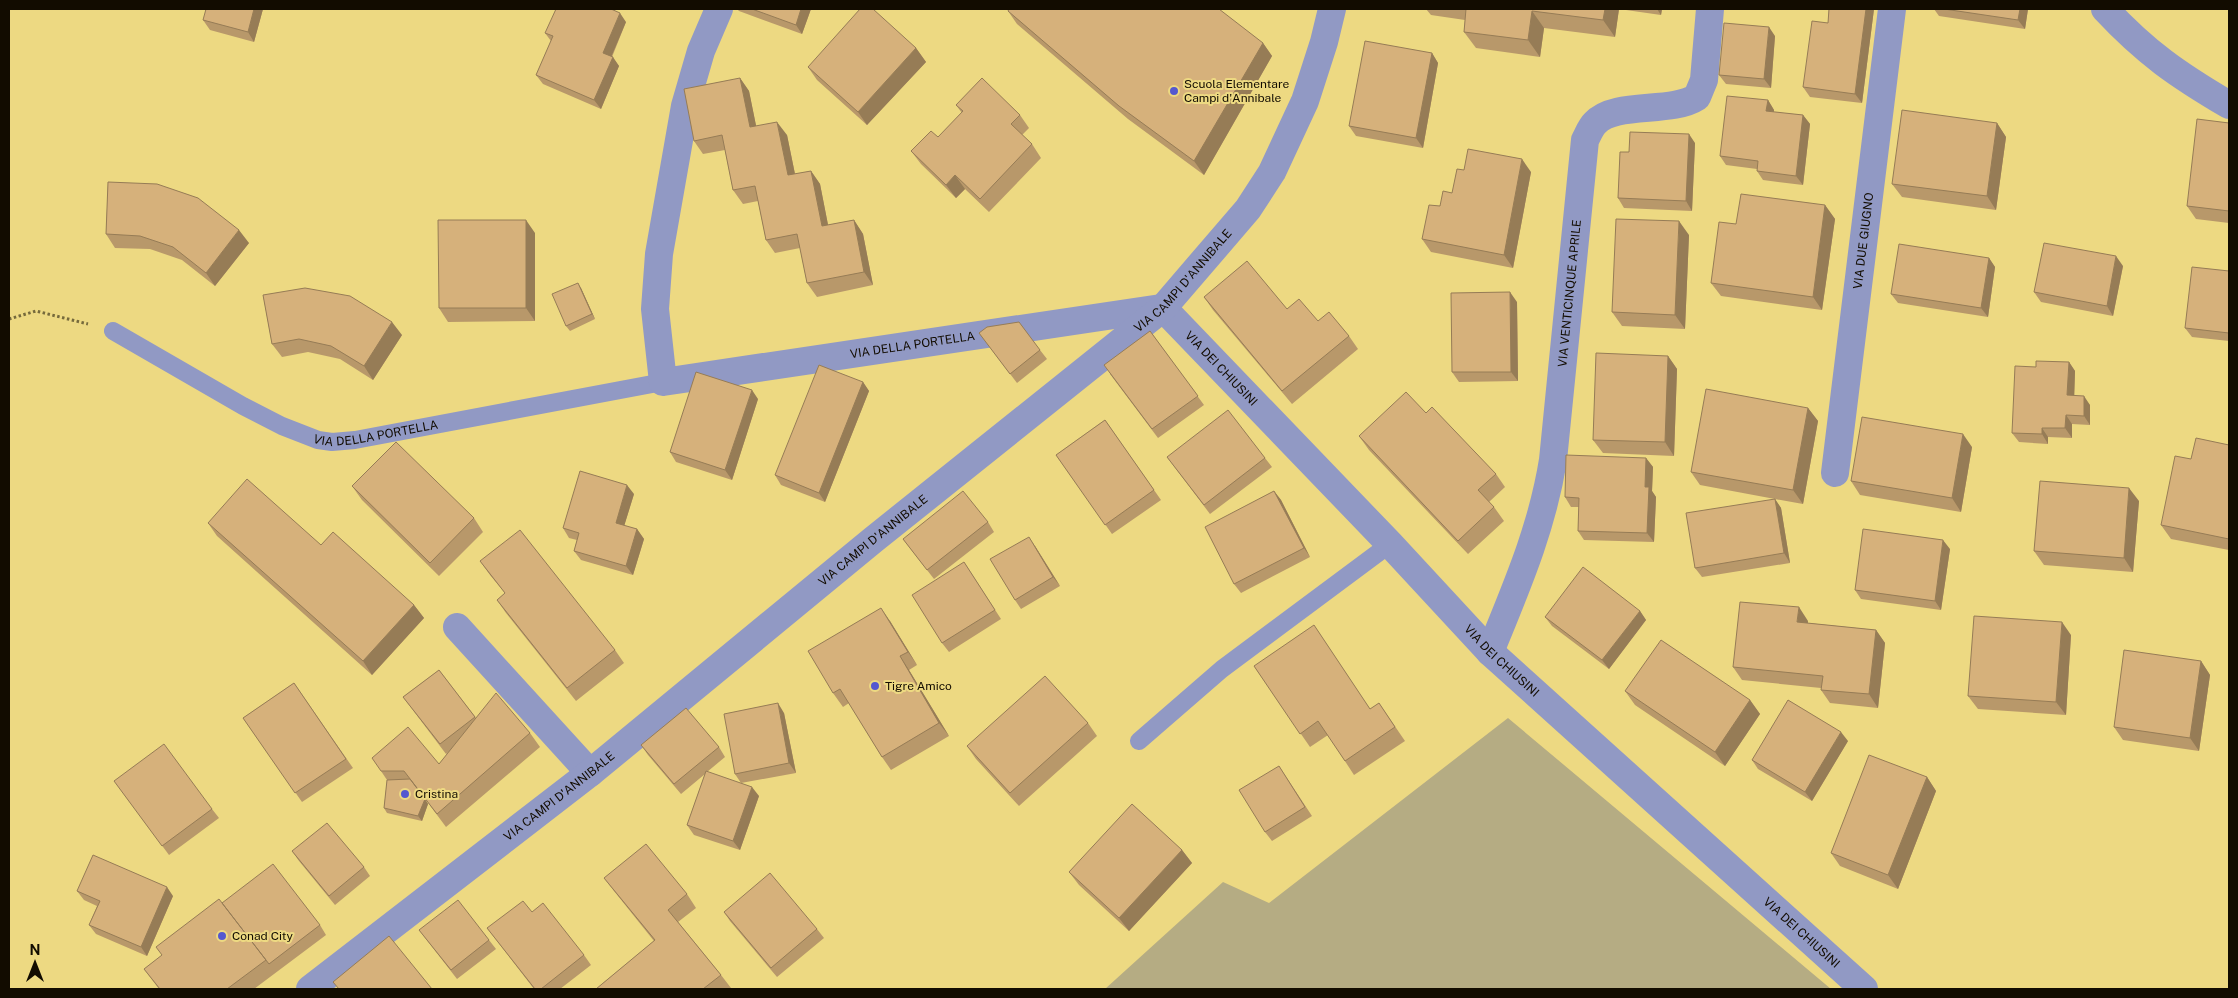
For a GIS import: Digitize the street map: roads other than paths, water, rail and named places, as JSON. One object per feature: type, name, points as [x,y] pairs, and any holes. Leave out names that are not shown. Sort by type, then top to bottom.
[{"type":"street","points":[[662,382],[655,309],[659,254],[686,106],[701,51],[719,9]]},
{"type":"street","name":"VIA CAMPI D'ANNIBALE","points":[[310,989],[590,773],[873,540],[1163,308],[1248,209],[1272,172],[1305,101],[1324,42],[1332,9]]},
{"type":"street","name":"VIA VENTICINQUE APRILE","points":[[1490,652],[1533,544],[1547,493],[1553,460],[1581,162],[1585,140],[1595,122],[1607,116],[1621,112],[1682,104],[1697,96],[1704,80],[1710,9]]},
{"type":"street","name":"VIA DUE GIUGNO","points":[[1835,472],[1892,9]]},
{"type":"street","points":[[2105,9],[2136,41],[2164,65],[2229,105]]},
{"type":"street","name":"VIA DELLA PORTELLA","points":[[662,382],[1163,308]]},
{"type":"street","name":"VIA DEI CHIUSINI","points":[[1163,308],[1390,544],[1490,652],[1864,989]]},
{"type":"street","points":[[457,626],[590,773]]},
{"type":"lane","name":"VIA DELLA PORTELLA","points":[[113,331],[262,417],[304,435],[332,442],[365,438],[662,382]]},
{"type":"lane","points":[[1139,741],[1222,669],[1390,544]]},
{"type":"place","name":"Scuola Elementare Campi d'Annibale","points":[[1174,91]]},
{"type":"place","name":"Tigre Amico","points":[[875,686]]},
{"type":"place","name":"Cristina","points":[[405,794]]},
{"type":"place","name":"Conad City","points":[[222,936]]}]
